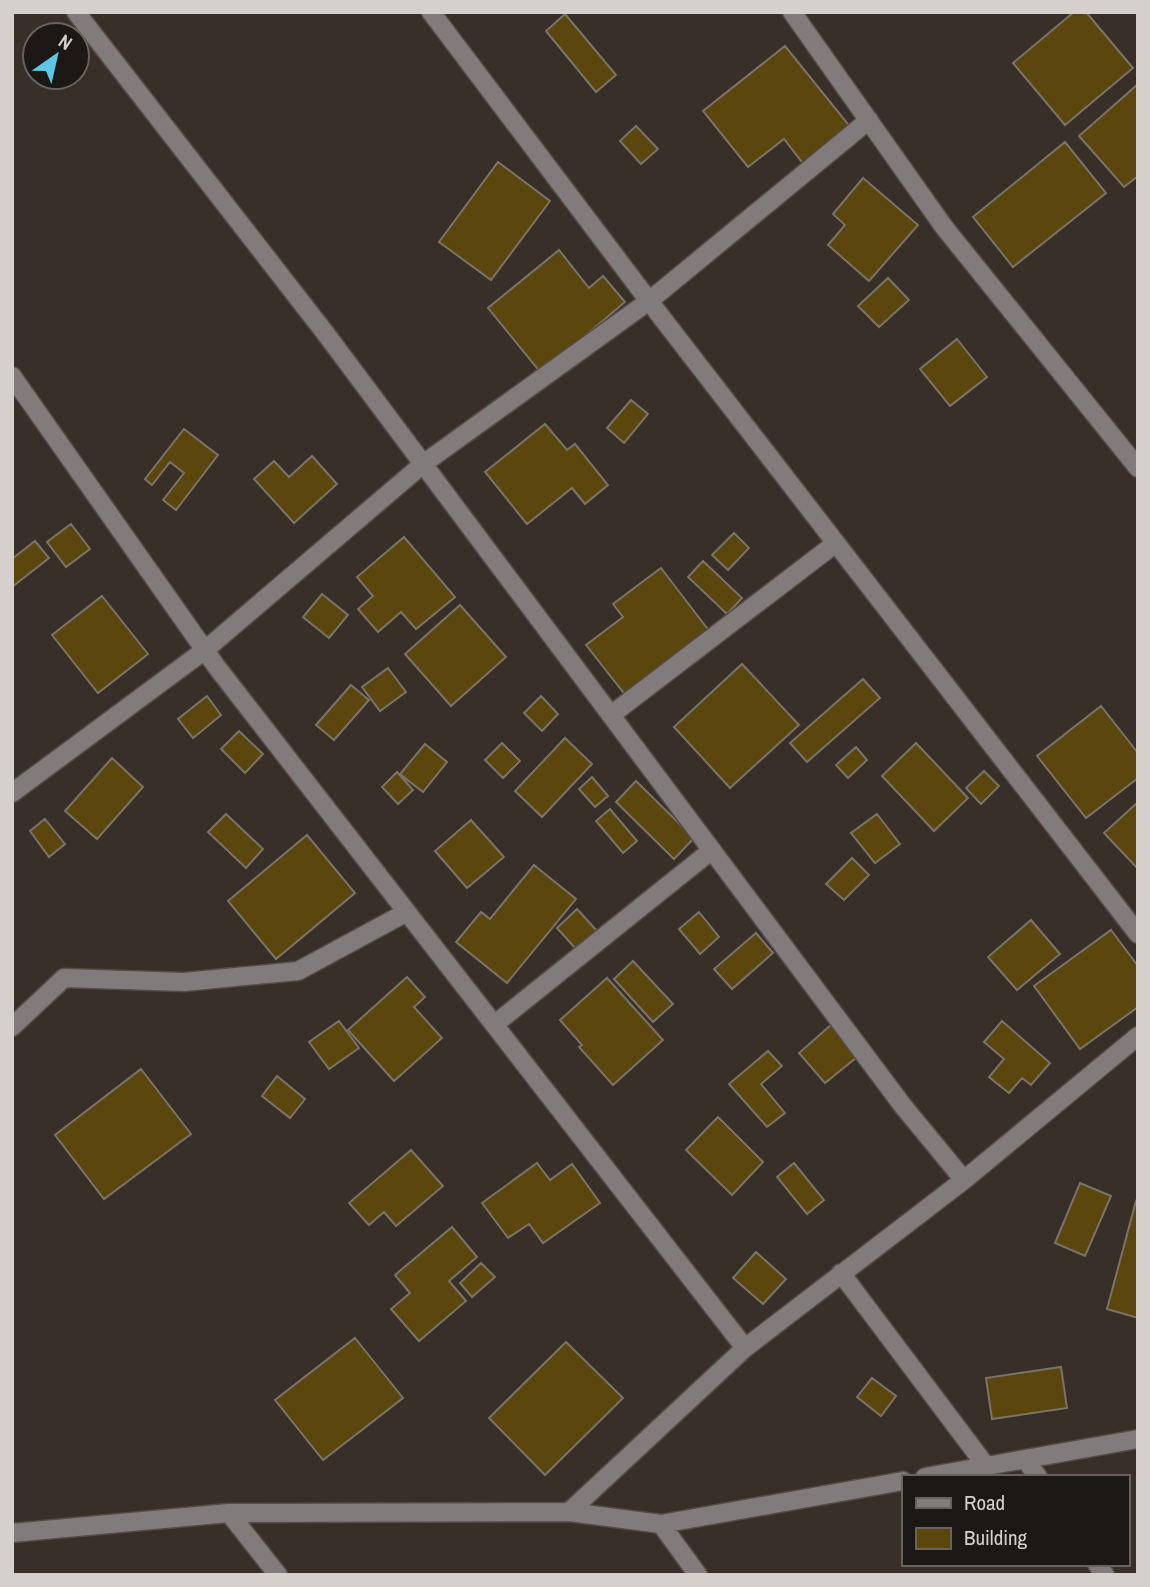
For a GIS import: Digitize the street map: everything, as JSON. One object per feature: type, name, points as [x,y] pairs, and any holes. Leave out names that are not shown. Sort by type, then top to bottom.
[{"type":"street","points":[[76,12],[326,334],[903,1105],[964,1180]]},
{"type":"street","points":[[431,12],[649,301],[1138,934]]},
{"type":"street","points":[[792,12],[944,227],[1138,468]]},
{"type":"street","points":[[12,793],[205,650],[423,464],[649,301],[869,120]]},
{"type":"street","points":[[12,376],[205,650],[745,1348]]},
{"type":"street","points":[[611,715],[836,543]]},
{"type":"street","points":[[495,1024],[712,850]]},
{"type":"street","points":[[12,1027],[64,978],[184,982],[298,971],[407,912]]},
{"type":"street","points":[[569,1513],[745,1348],[964,1180],[1138,1036]]},
{"type":"street","points":[[841,1273],[986,1466]]},
{"type":"street","points":[[936,1475],[1138,1439]]},
{"type":"street","points":[[1025,1459],[1037,1475]]},
{"type":"street","points":[[12,1533],[229,1513],[569,1513],[661,1524],[902,1481]]},
{"type":"street","points":[[229,1513],[278,1575]]},
{"type":"street","points":[[661,1524],[698,1575]]},
{"type":"building","points":[[1074,12],[1086,12],[1133,68],[1065,125],[1013,63]]},
{"type":"building","points":[[565,14],[616,75],[596,92],[546,31]]},
{"type":"building","points":[[785,46],[852,129],[805,166],[784,139],[748,167],[703,111]]},
{"type":"building","points":[[1138,84],[1138,176],[1124,187],[1079,136]]},
{"type":"building","points":[[636,126],[658,149],[641,164],[620,141]]},
{"type":"building","points":[[1065,142],[1106,193],[1013,267],[973,217]]},
{"type":"building","points":[[498,162],[550,201],[491,280],[439,242]]},
{"type":"building","points":[[863,178],[918,225],[869,281],[828,245],[845,225],[833,214]]},
{"type":"building","points":[[559,250],[589,288],[603,276],[625,302],[541,373],[488,308]]},
{"type":"building","points":[[888,278],[909,300],[879,327],[858,306]]},
{"type":"building","points":[[957,339],[987,377],[950,406],[920,369]]},
{"type":"building","points":[[631,400],[648,414],[624,443],[607,428]]},
{"type":"building","points":[[545,424],[567,450],[575,444],[608,485],[585,504],[572,488],[527,524],[485,472]]},
{"type":"building","points":[[184,429],[218,455],[176,510],[163,500],[184,473],[170,462],[152,485],[145,479]]},
{"type":"building","points":[[312,456],[337,484],[294,523],[254,479],[274,461],[289,477]]},
{"type":"building","points":[[71,524],[90,549],[66,567],[47,542]]},
{"type":"building","points":[[734,533],[749,548],[728,570],[712,555]]},
{"type":"building","points":[[404,537],[455,597],[416,629],[401,612],[378,632],[358,609],[373,596],[357,577]]},
{"type":"building","points":[[35,541],[49,558],[12,587],[12,559]]},
{"type":"building","points":[[703,561],[742,598],[727,614],[688,577]]},
{"type":"building","points":[[661,568],[710,632],[627,697],[586,645],[623,617],[613,604]]},
{"type":"building","points":[[322,594],[348,615],[329,638],[303,617]]},
{"type":"building","points":[[102,596],[148,654],[98,693],[52,635]]},
{"type":"building","points":[[460,605],[506,657],[451,706],[405,654]]},
{"type":"building","points":[[742,664],[799,725],[730,788],[674,727]]},
{"type":"building","points":[[388,668],[406,692],[380,711],[362,687]]},
{"type":"building","points":[[863,679],[880,698],[807,762],[790,743]]},
{"type":"building","points":[[351,685],[369,700],[334,740],[316,725]]},
{"type":"building","points":[[207,696],[221,715],[193,738],[178,719]]},
{"type":"building","points":[[541,696],[558,714],[542,731],[524,713]]},
{"type":"building","points":[[1101,706],[1138,753],[1138,778],[1086,818],[1037,756]]},
{"type":"building","points":[[239,731],[263,754],[245,773],[221,749]]},
{"type":"building","points":[[565,738],[592,764],[542,817],[515,791]]},
{"type":"building","points":[[502,743],[520,761],[503,778],[485,760]]},
{"type":"building","points":[[916,743],[968,798],[934,831],[882,776]]},
{"type":"building","points":[[425,744],[447,762],[423,792],[400,774]]},
{"type":"building","points":[[856,747],[867,760],[848,778],[836,765]]},
{"type":"building","points":[[112,758],[143,787],[97,839],[65,811]]},
{"type":"building","points":[[984,771],[999,786],[981,804],[966,788]]},
{"type":"building","points":[[397,772],[413,790],[398,804],[382,787]]},
{"type":"building","points":[[592,777],[608,796],[595,807],[579,789]]},
{"type":"building","points":[[636,781],[694,838],[674,859],[616,802]]},
{"type":"building","points":[[1138,802],[1138,869],[1104,833]]},
{"type":"building","points":[[610,809],[637,841],[623,853],[596,821]]},
{"type":"building","points":[[226,814],[263,849],[246,868],[208,832]]},
{"type":"building","points":[[877,814],[900,844],[875,863],[851,833]]},
{"type":"building","points":[[45,819],[65,844],[49,857],[30,831]]},
{"type":"building","points":[[471,820],[504,857],[467,888],[435,851]]},
{"type":"building","points":[[307,835],[355,893],[276,959],[228,901]]},
{"type":"building","points":[[852,858],[869,875],[844,900],[826,884]]},
{"type":"building","points":[[534,865],[576,899],[507,983],[456,942],[481,912],[490,919]]},
{"type":"building","points":[[577,909],[597,931],[576,949],[557,928]]},
{"type":"building","points":[[699,912],[719,937],[700,954],[679,929]]},
{"type":"building","points":[[1031,920],[1060,954],[1017,990],[988,957]]},
{"type":"building","points":[[1111,930],[1138,966],[1138,1007],[1080,1049],[1034,986]]},
{"type":"building","points":[[756,933],[773,953],[732,989],[714,969]]},
{"type":"building","points":[[633,961],[673,1004],[653,1022],[614,979]]},
{"type":"building","points":[[407,977],[425,997],[414,1007],[442,1038],[394,1081],[348,1030]]},
{"type":"building","points":[[607,978],[663,1040],[613,1085],[579,1047],[582,1045],[560,1020]]},
{"type":"building","points":[[339,1021],[359,1048],[329,1069],[309,1042]]},
{"type":"building","points":[[1002,1021],[1050,1063],[1031,1085],[1022,1078],[1009,1093],[989,1077],[1004,1059],[984,1042]]},
{"type":"building","points":[[831,1025],[857,1057],[825,1083],[799,1053]]},
{"type":"building","points":[[768,1051],[782,1066],[761,1084],[785,1113],[767,1127],[729,1084]]},
{"type":"building","points":[[141,1069],[191,1134],[104,1199],[55,1135]]},
{"type":"building","points":[[277,1076],[305,1099],[290,1118],[262,1096]]},
{"type":"building","points":[[718,1117],[763,1162],[732,1195],[686,1150]]},
{"type":"building","points":[[411,1150],[443,1186],[396,1226],[384,1212],[369,1225],[349,1203]]},
{"type":"building","points":[[537,1163],[550,1180],[572,1164],[600,1203],[543,1243],[529,1224],[508,1238],[482,1203]]},
{"type":"building","points":[[794,1163],[824,1200],[807,1214],[777,1177]]},
{"type":"building","points":[[1080,1183],[1111,1196],[1085,1256],[1055,1243]]},
{"type":"building","points":[[1136,1201],[1138,1202],[1138,1318],[1107,1309]]},
{"type":"building","points":[[452,1227],[477,1257],[449,1281],[466,1301],[419,1341],[391,1309],[410,1293],[395,1275]]},
{"type":"building","points":[[756,1252],[786,1279],[763,1304],[733,1278]]},
{"type":"building","points":[[481,1263],[495,1277],[472,1297],[460,1283]]},
{"type":"building","points":[[355,1338],[403,1398],[323,1460],[275,1400]]},
{"type":"building","points":[[566,1342],[623,1398],[545,1475],[489,1418]]},
{"type":"building","points":[[1061,1367],[1067,1408],[992,1419],[986,1378]]},
{"type":"building","points":[[872,1378],[896,1396],[881,1416],[857,1397]]}]
